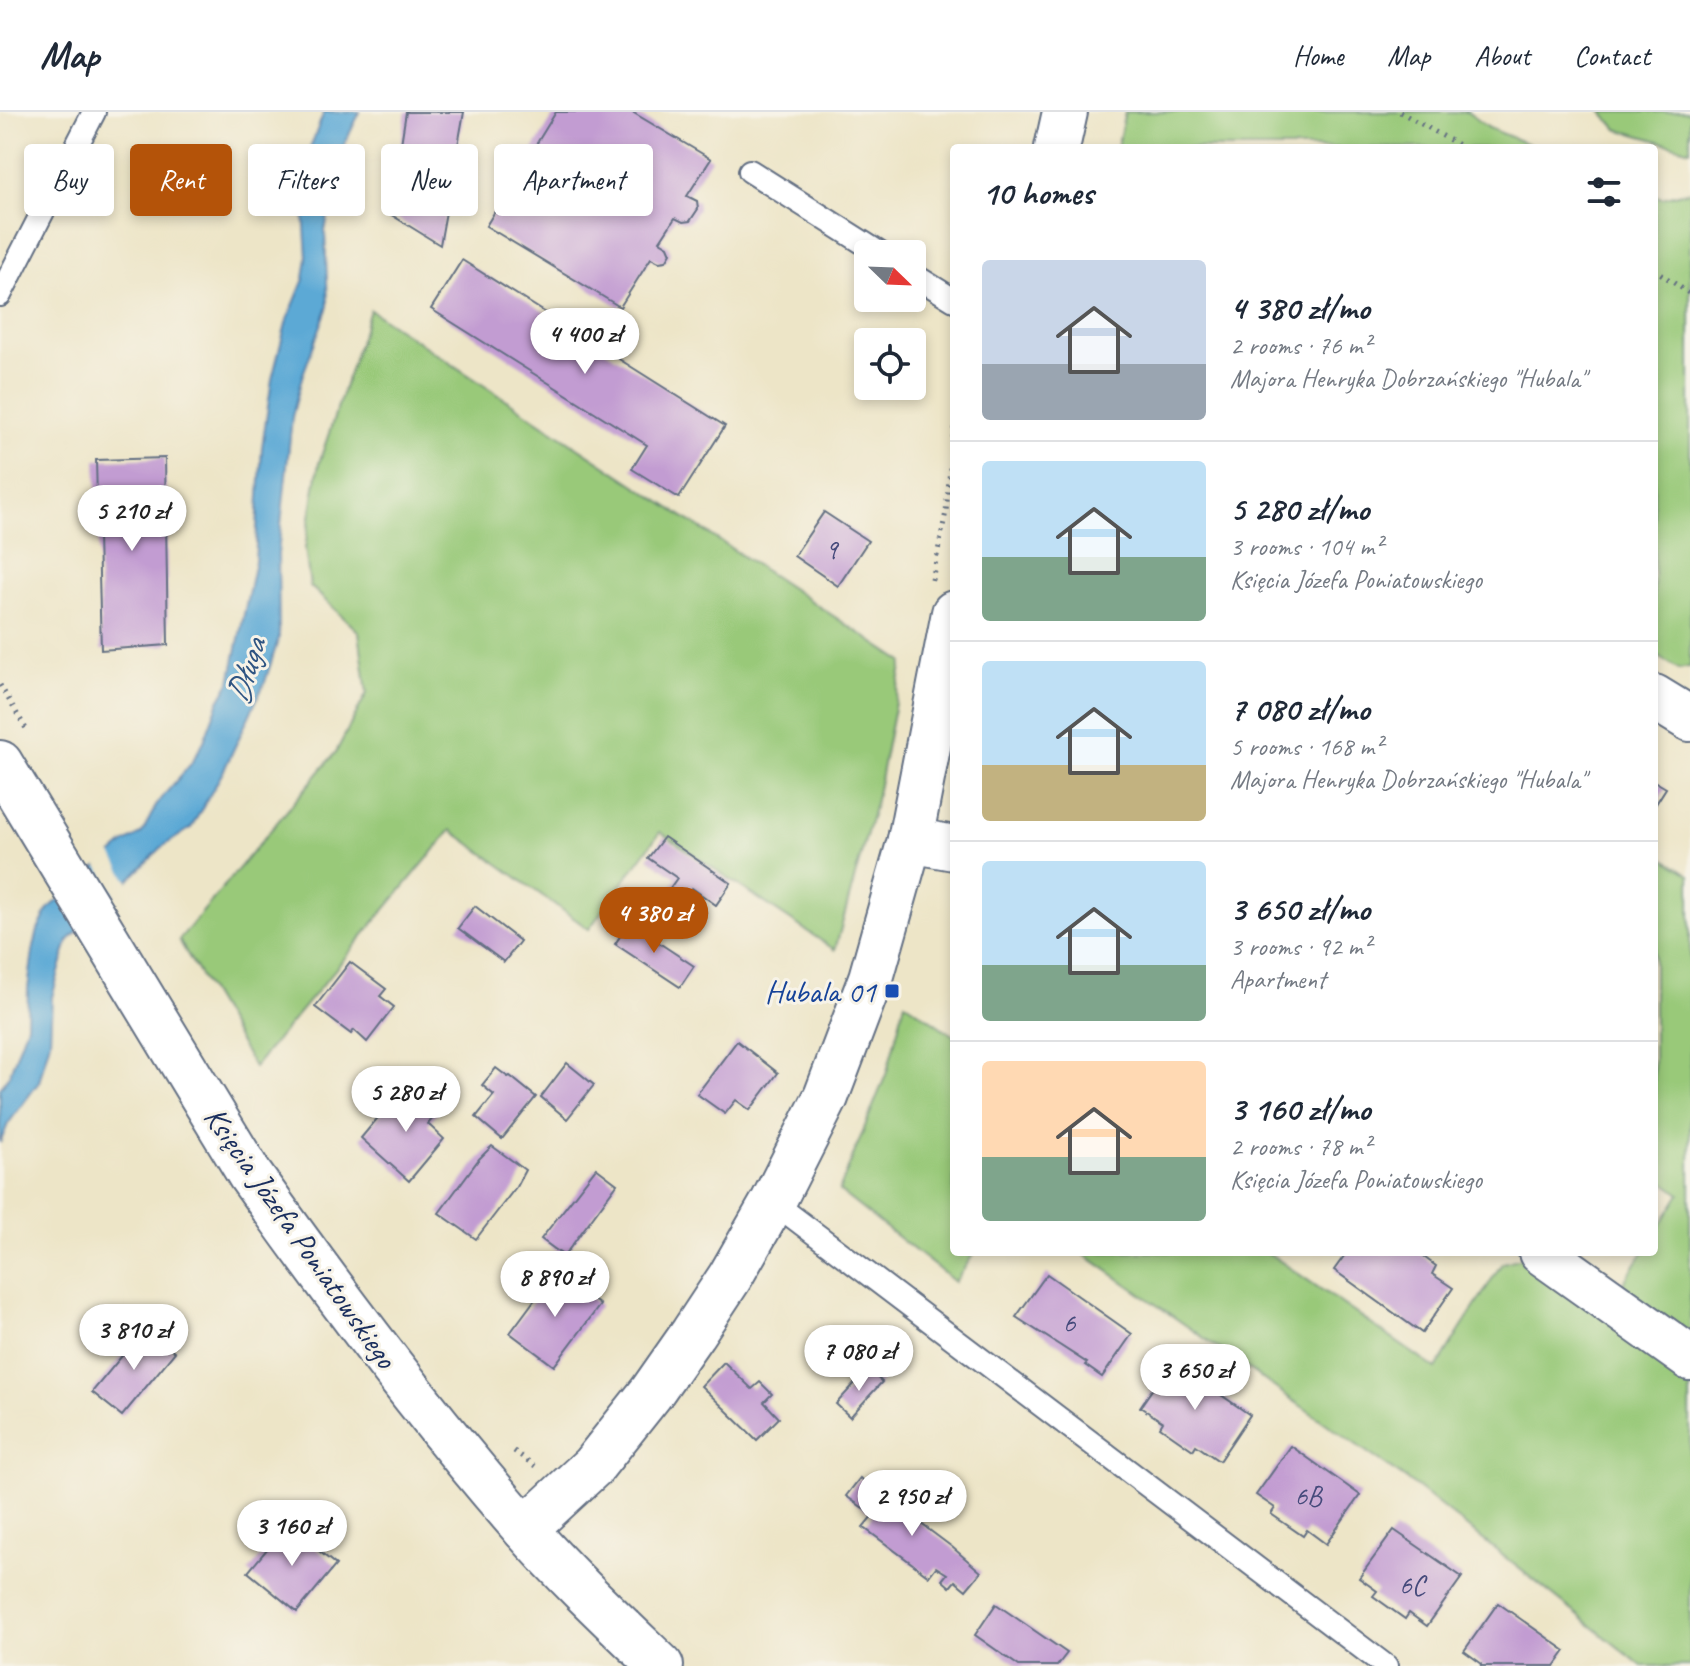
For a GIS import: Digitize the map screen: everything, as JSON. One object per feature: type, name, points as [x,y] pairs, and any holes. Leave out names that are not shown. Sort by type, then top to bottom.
[{"type":"street","points":[[1058,144],[1065,112]]},
{"type":"street","points":[[525,1529],[593,1466],[642,1405],[730,1277],[773,1202],[826,1097],[851,1038],[871,978],[910,840],[942,599]]},
{"type":"street","points":[[1658,699],[1690,719]]},
{"type":"street","name":"Księcia Józefa Poniatowskiego","points":[[0,763],[267,1198],[423,1407],[525,1529],[661,1666]]},
{"type":"street","points":[[910,840],[950,847]]},
{"type":"street","points":[[1547,1256],[1690,1358]]},
{"type":"lane","points":[[0,295],[94,112]]},
{"type":"lane","points":[[750,171],[859,240]]},
{"type":"lane","points":[[926,283],[950,298]]},
{"type":"lane","points":[[773,1202],[1386,1666]]},
{"type":"path","points":[[1400,112],[1457,144]]},
{"type":"path","points":[[1658,272],[1690,294]]},
{"type":"path","points":[[942,599],[950,479]]},
{"type":"green space","points":[[1125,112],[1467,112],[1489,128],[1528,144],[1118,144]]},
{"type":"green space","points":[[1602,112],[1690,112],[1690,150],[1617,129]]},
{"type":"green space","points":[[1690,191],[1690,667],[1679,669],[1658,656],[1658,196]]},
{"type":"green space","points":[[370,310],[903,662],[876,800],[835,950],[660,832],[589,929],[451,830],[254,1067],[179,940],[336,752],[367,693],[359,632],[310,586],[305,548],[319,463]]},
{"type":"green space","points":[[1658,855],[1690,875],[1690,1666],[1642,1666],[1414,1485],[1087,1256],[1273,1256],[1436,1369],[1502,1263],[1529,1256],[1551,1256],[1617,1293],[1640,1256],[1658,1256],[1658,1229],[1680,1194],[1658,1178]]},
{"type":"green space","points":[[905,1002],[950,1033],[950,1256],[972,1256],[955,1282],[839,1191],[887,1072]]},
{"type":"water","points":[[324,112],[360,112],[344,144],[312,144]]},
{"type":"water","name":"Długa","points":[[304,216],[328,216],[325,231],[328,306],[302,377],[292,417],[278,554],[279,637],[265,682],[224,770],[191,828],[162,847],[68,941],[52,997],[50,1041],[39,1082],[8,1124],[0,1143],[0,1089],[10,1073],[27,1025],[33,951],[48,909],[124,844],[142,833],[158,802],[190,765],[204,741],[219,701],[230,682],[255,561],[262,447],[272,379],[286,323],[304,279],[307,257]]},
{"type":"pier","points":[[110,851],[130,884],[117,898],[96,863]]},
{"type":"building","points":[[406,112],[464,112],[458,144],[401,144]]},
{"type":"building","points":[[556,112],[632,112],[711,159],[687,196],[697,201],[698,209],[690,221],[675,218],[660,241],[668,246],[671,253],[666,261],[651,258],[620,307],[486,226],[494,213],[494,216],[653,216],[653,144],[536,144]]},
{"type":"building","points":[[393,216],[445,216],[440,245]]},
{"type":"building","points":[[462,260],[725,426],[679,498],[632,469],[647,445],[431,309]]},
{"type":"building","points":[[165,458],[168,645],[101,650],[96,460]]},
{"type":"building","points":[[824,512],[868,541],[838,586],[794,556]]},
{"type":"building","points":[[1658,783],[1666,788],[1658,801]]},
{"type":"building","points":[[664,837],[731,883],[716,905],[692,888],[685,897],[670,888],[677,878],[648,858]]},
{"type":"building","points":[[475,906],[520,941],[504,962],[458,928]]},
{"type":"building","points":[[629,923],[694,966],[680,987],[615,944]]},
{"type":"building","points":[[350,962],[386,989],[380,996],[394,1007],[367,1042],[354,1030],[351,1034],[315,1007]]},
{"type":"building","points":[[737,1041],[778,1073],[750,1110],[736,1100],[725,1114],[697,1094]]},
{"type":"building","points":[[567,1063],[594,1085],[567,1119],[541,1097]]},
{"type":"building","points":[[496,1068],[536,1097],[502,1139],[476,1117],[494,1095],[482,1085]]},
{"type":"building","points":[[431,1089],[446,1102],[428,1124],[444,1139],[409,1181],[361,1138],[396,1096],[412,1110]]},
{"type":"building","points":[[492,1146],[525,1170],[516,1187],[476,1239],[439,1213]]},
{"type":"building","points":[[596,1168],[617,1184],[564,1256],[541,1239]]},
{"type":"building","points":[[1344,1256],[1422,1256],[1436,1266],[1432,1274],[1453,1288],[1422,1333],[1334,1270]]},
{"type":"building","points":[[556,1271],[600,1305],[554,1366],[510,1333]]},
{"type":"building","points":[[1047,1274],[1132,1334],[1102,1377],[1085,1365],[1087,1363],[1016,1317]]},
{"type":"building","points":[[145,1328],[175,1352],[122,1416],[92,1392]]},
{"type":"building","points":[[1172,1361],[1250,1415],[1219,1461],[1196,1445],[1193,1450],[1160,1427],[1163,1422],[1140,1407]]},
{"type":"building","points":[[724,1362],[752,1389],[760,1382],[772,1394],[764,1402],[779,1418],[757,1440],[701,1386]]},
{"type":"building","points":[[868,1369],[882,1382],[850,1417],[836,1404]]},
{"type":"building","points":[[1291,1446],[1360,1495],[1326,1544],[1307,1530],[1303,1536],[1271,1514],[1275,1508],[1256,1495]]},
{"type":"building","points":[[860,1478],[981,1572],[966,1590],[955,1581],[950,1587],[942,1580],[947,1574],[936,1567],[929,1576],[863,1527],[873,1515],[846,1496]]},
{"type":"building","points":[[287,1525],[336,1565],[297,1612],[248,1572]]},
{"type":"building","points":[[1394,1530],[1462,1577],[1427,1626],[1409,1613],[1405,1619],[1373,1596],[1377,1591],[1359,1578]]},
{"type":"building","points":[[1498,1603],[1566,1651],[1555,1666],[1481,1666],[1464,1651]]},
{"type":"building","points":[[996,1604],[1067,1653],[1057,1666],[1019,1666],[975,1635]]},
{"type":"place","name":"Hubala 01","points":[[892,991]]}]
